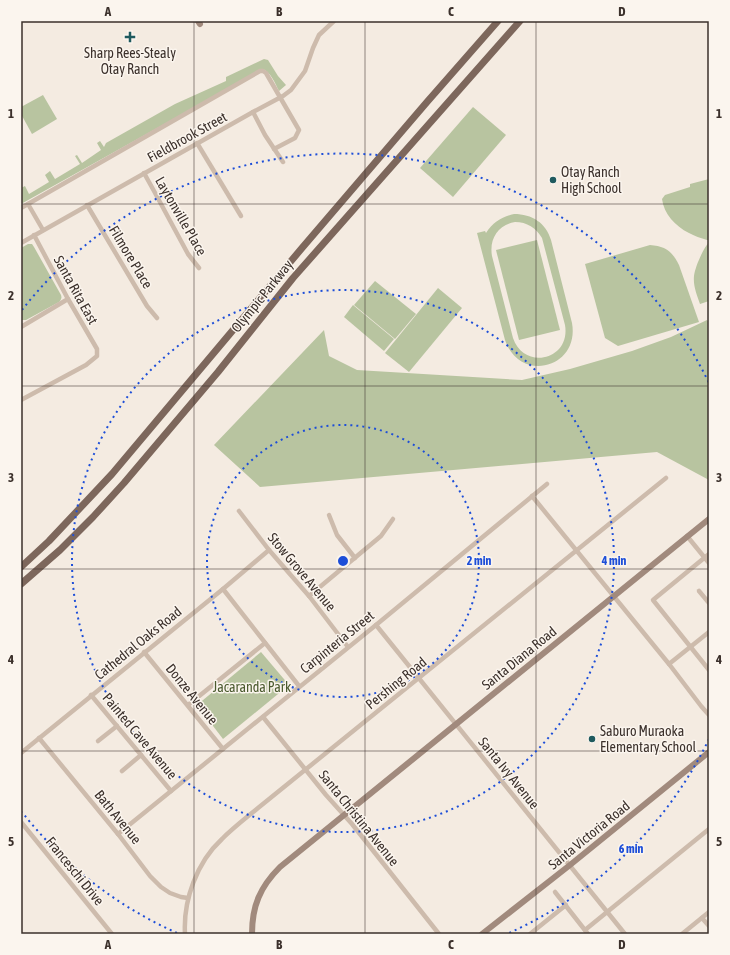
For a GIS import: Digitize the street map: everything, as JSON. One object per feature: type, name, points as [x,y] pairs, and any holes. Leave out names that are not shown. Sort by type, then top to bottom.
[{"type":"main road","name":"Olympic Parkway","points":[[21,567],[49,541],[112,474],[302,248],[498,21]]},
{"type":"main road","name":"Olympic Parkway","points":[[21,584],[60,550],[124,483],[218,372],[293,278],[520,21]]},
{"type":"main road","points":[[377,160],[389,169]]},
{"type":"street","name":"Fieldbrook Street","points":[[21,243],[197,143],[280,98],[291,90],[305,71],[312,48],[319,35],[329,23],[334,21]]},
{"type":"street","points":[[21,208],[260,71],[266,73],[299,130],[295,138],[274,149]]},
{"type":"street","points":[[253,112],[283,162]]},
{"type":"street","points":[[197,143],[241,216]]},
{"type":"street","name":"Laytonville Place","points":[[144,173],[188,254],[199,268]]},
{"type":"street","points":[[28,204],[43,230]]},
{"type":"street","name":"Filmore Place","points":[[87,205],[156,318]]},
{"type":"street","name":"Santa Rita East","points":[[21,400],[86,365],[97,356],[97,349],[34,235]]},
{"type":"street","points":[[21,327],[68,299]]},
{"type":"street","name":"Pershing Road","points":[[185,934],[185,915],[188,898],[193,883],[211,851],[221,839],[666,478]]},
{"type":"street","name":"Carpinteria Street","points":[[118,834],[547,484]]},
{"type":"street","points":[[532,496],[709,715]]},
{"type":"street","name":"Stow Grove Avenue","points":[[239,511],[348,646]]},
{"type":"street","points":[[329,516],[337,535],[355,558]]},
{"type":"street","points":[[309,596],[381,536],[393,519]]},
{"type":"street","name":"Santa Diana Road","points":[[252,934],[252,916],[254,907],[260,893],[269,879],[280,868],[343,815],[709,519]]},
{"type":"street","points":[[687,536],[709,563]]},
{"type":"street","name":"Cathedral Oaks Road","points":[[21,753],[269,550]]},
{"type":"street","points":[[709,554],[653,600],[709,670]]},
{"type":"street","points":[[223,589],[299,686]]},
{"type":"street","points":[[699,591],[709,603]]},
{"type":"street","name":"Santa Ivy Avenue","points":[[376,625],[626,934]]},
{"type":"street","points":[[669,664],[709,632]]},
{"type":"street","points":[[188,705],[265,643]]},
{"type":"street","name":"Donze Avenue","points":[[144,652],[223,749]]},
{"type":"street","name":"Painted Cave Avenue","points":[[91,695],[171,791]]},
{"type":"street","name":"Santa Christina Avenue","points":[[263,716],[343,815],[352,824],[438,934]]},
{"type":"street","points":[[98,741],[117,726]]},
{"type":"street","name":"Bath Avenue","points":[[38,738],[118,834],[150,876],[161,887],[170,893],[188,898]]},
{"type":"street","name":"Santa Victoria Road","points":[[482,934],[570,865],[709,752]]},
{"type":"street","points":[[122,771],[142,755]]},
{"type":"street","name":"Franceschi Drive","points":[[21,822],[112,934]]},
{"type":"street","points":[[555,892],[587,932],[607,912],[709,829]]},
{"type":"street","points":[[530,934],[566,905]]},
{"type":"street","points":[[682,934],[709,912]]},
{"type":"street","points":[[702,918],[709,926]]},
{"type":"green space","points":[[264,59],[268,60],[278,76],[286,85],[279,91],[271,76],[263,69],[21,204],[21,188],[25,186],[29,194],[49,182],[45,175],[50,171],[55,179],[80,164],[75,156],[77,155],[82,163],[101,150],[97,143],[100,141],[104,147],[106,143],[175,104],[226,81],[226,77]]},
{"type":"green space","points":[[43,95],[57,119],[32,134],[21,114],[21,107]]},
{"type":"green space","points":[[473,107],[506,135],[453,197],[420,168]]},
{"type":"green space","points":[[709,179],[709,240],[707,240],[691,234],[675,223],[665,210],[662,199],[665,195],[690,187],[690,184]]},
{"type":"green space","points":[[521,214],[532,218],[542,224],[549,234],[572,323],[572,338],[567,351],[558,360],[547,365],[535,366],[523,362],[513,354],[505,340],[477,233],[485,231],[486,233],[495,223],[510,215]],"holes":[[[515,222],[531,226],[542,238],[565,325],[565,337],[561,346],[554,353],[545,357],[536,358],[527,355],[519,348],[513,338],[492,256],[492,244],[496,234],[504,226]]]},
{"type":"green space","points":[[537,240],[560,330],[519,340],[496,250]]},
{"type":"green space","points":[[709,242],[709,301],[700,304],[695,287],[694,276],[700,258]]},
{"type":"green space","points":[[28,244],[32,244],[34,247],[61,295],[61,300],[26,320],[22,320],[21,248]]},
{"type":"green space","points":[[650,245],[668,250],[676,260],[699,322],[618,346],[605,338],[585,264]]},
{"type":"green space","points":[[375,281],[416,314],[395,339],[354,305]]},
{"type":"green space","points":[[438,288],[462,308],[409,372],[385,353]]},
{"type":"green space","points":[[353,305],[394,339],[384,351],[344,317]]},
{"type":"green space","points":[[707,320],[709,323],[709,480],[657,452],[260,487],[214,445],[324,330],[329,356],[357,370],[522,380],[570,369],[632,351],[671,337]]},
{"type":"green space","name":"Jacaranda Park","points":[[261,652],[289,685],[223,739],[197,705]]},
{"type":"place","name":"Sharp Rees-Stealy Otay Ranch","points":[[130,37]]},
{"type":"place","name":"Otay Ranch High School","points":[[553,180]]},
{"type":"place","name":"Saburo Muraoka Elementary School","points":[[592,739]]}]
